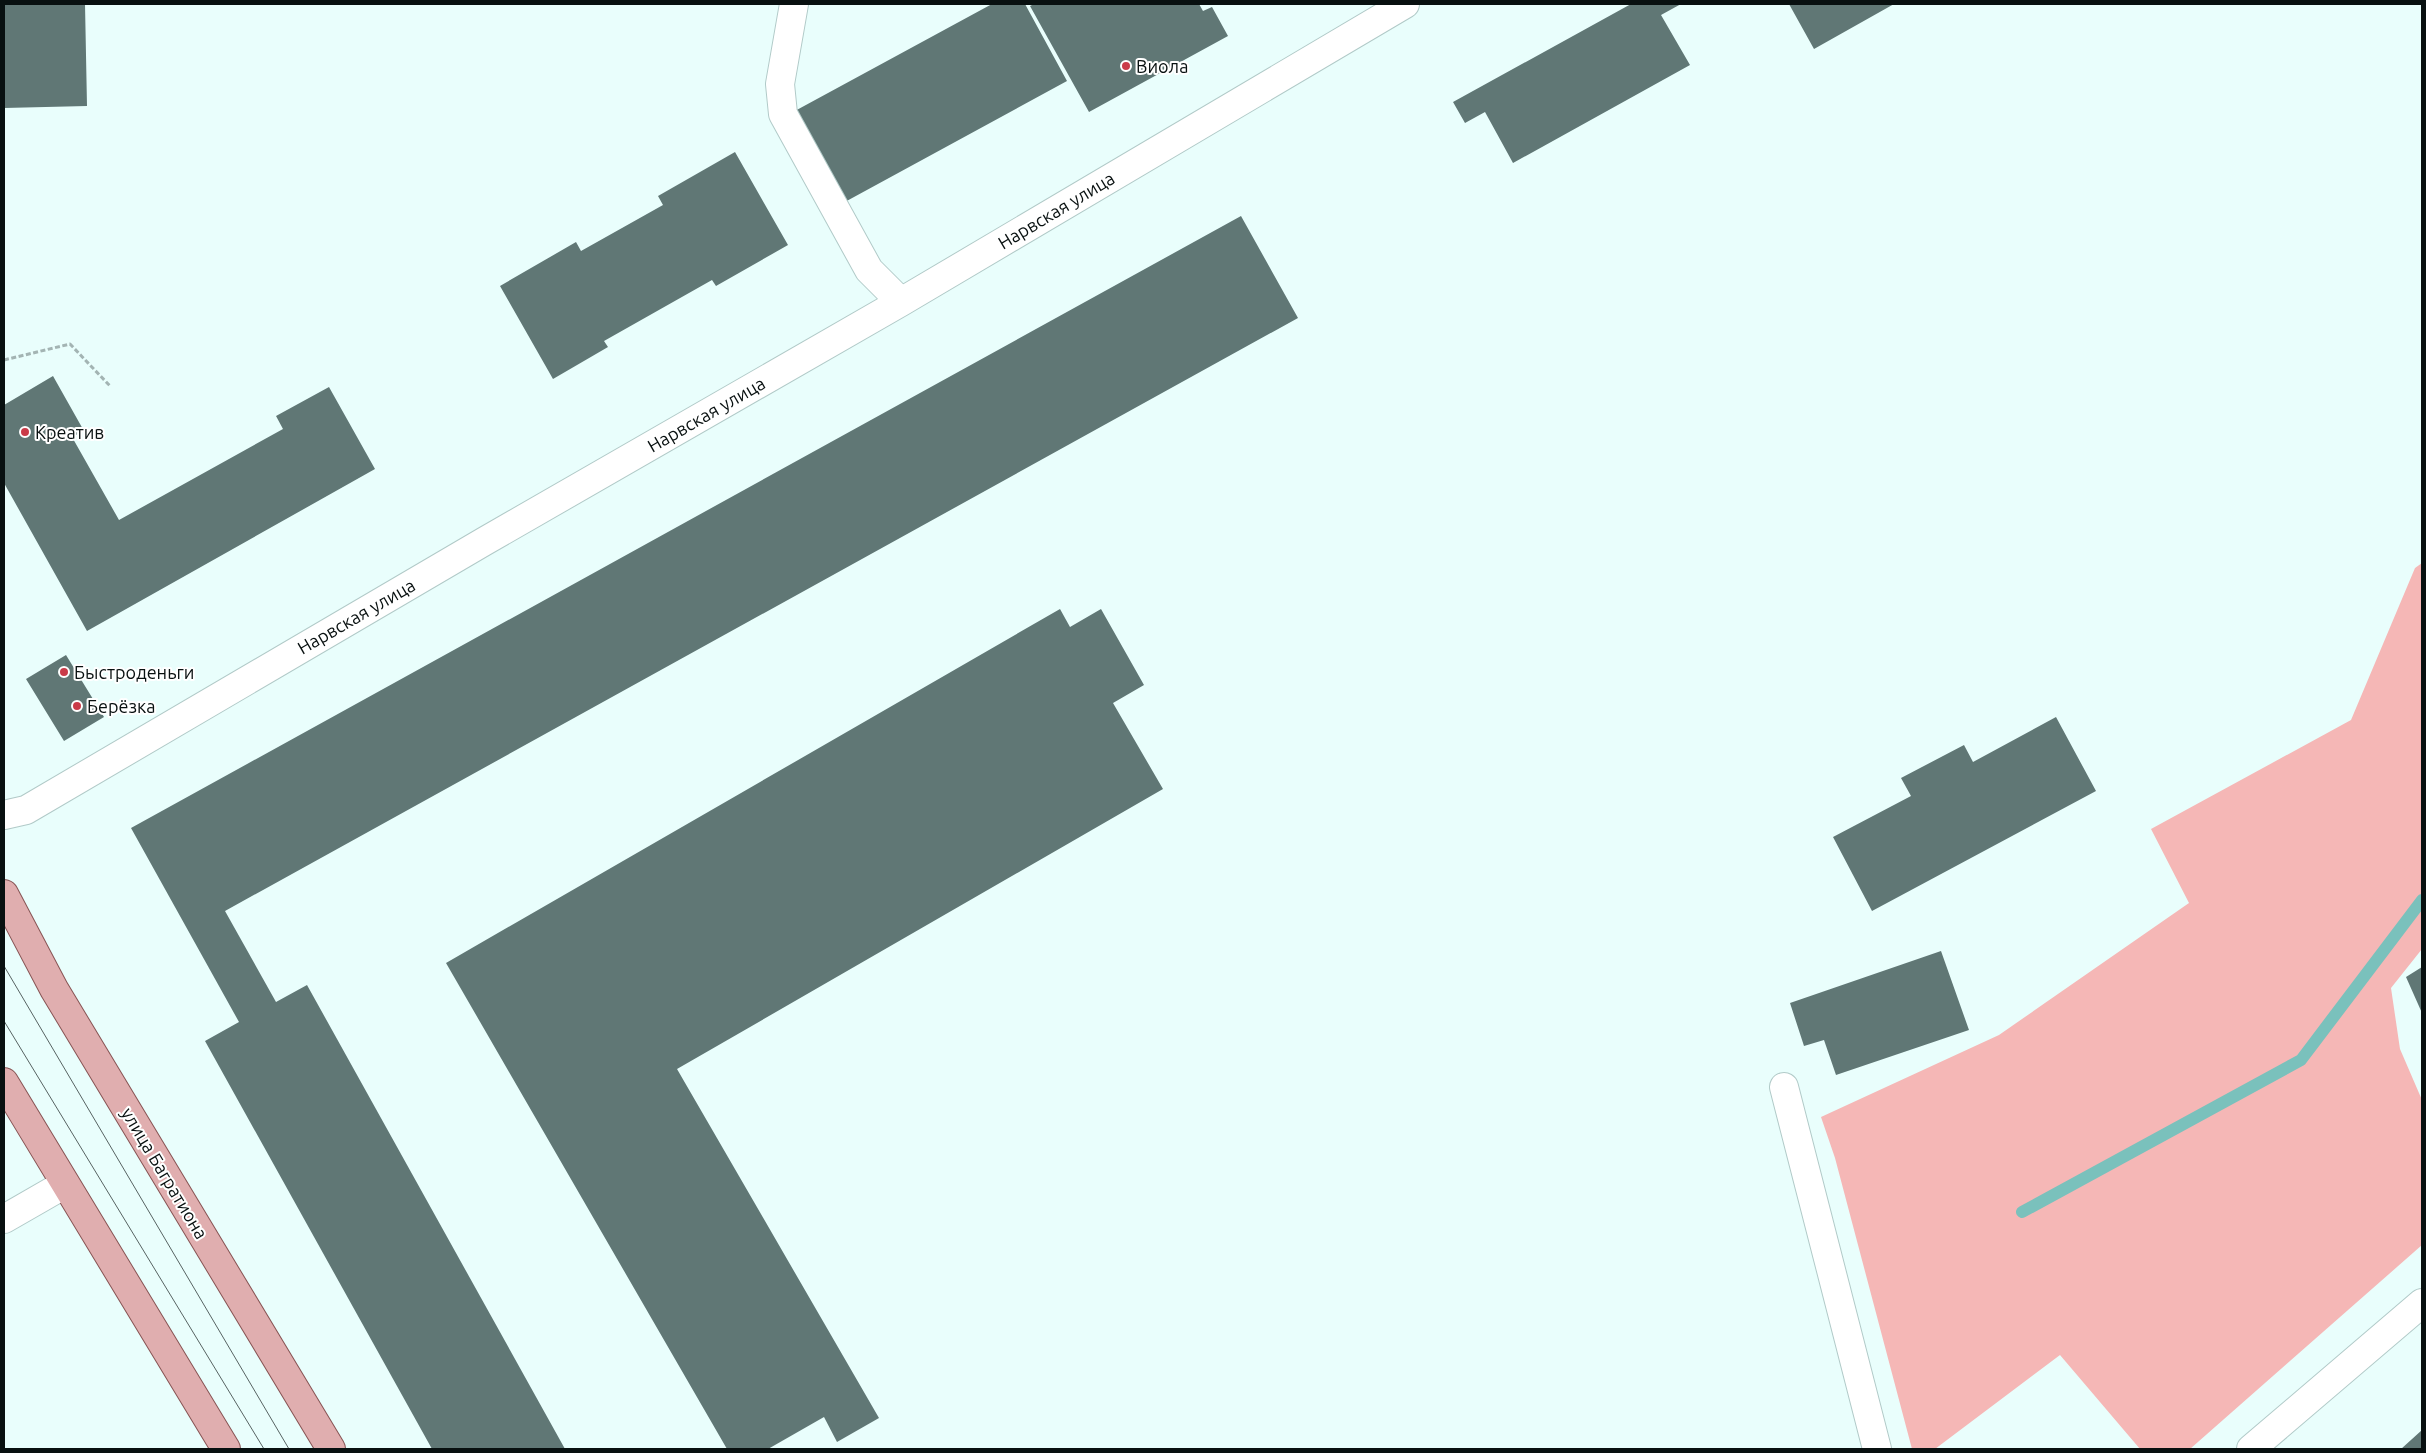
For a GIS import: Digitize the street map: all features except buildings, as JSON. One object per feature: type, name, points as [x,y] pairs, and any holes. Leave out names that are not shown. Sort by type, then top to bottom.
[{"type":"main road","name":"улица Багратиона","points":[[4,894],[54,989],[331,1449]]},
{"type":"main road","points":[[4,1082],[226,1449]]},
{"type":"street","points":[[794,4],[780,84],[783,114],[869,270],[901,302]]},
{"type":"street","name":"Нарвская улица","points":[[4,815],[26,810],[485,541],[901,302],[1405,4]]},
{"type":"street","points":[[1784,1087],[1877,1449]]},
{"type":"street","points":[[4,1219],[65,1184]]},
{"type":"street","points":[[2251,1449],[2422,1303]]},
{"type":"path","points":[[4,360],[70,344],[110,386]]},
{"type":"shaded area","points":[[2422,563],[2422,949],[2391,988],[2400,1049],[2422,1100],[2422,1245],[2190,1449],[2140,1449],[2060,1355],[1935,1449],[1912,1449],[1835,1158],[1821,1117],[1999,1035],[2189,903],[2151,829],[2351,720],[2415,568]]},
{"type":"waterway","points":[[2022,1212],[2301,1060],[2422,900]]},
{"type":"tram line","points":[[4,966],[289,1449]]},
{"type":"tram line","points":[[4,1021],[264,1449]]},
{"type":"place","name":"Виола","points":[[1126,66]]},
{"type":"place","name":"Креатив","points":[[25,432]]},
{"type":"place","name":"Быстроденьги","points":[[64,672]]},
{"type":"place","name":"Берёзка","points":[[77,706]]}]
